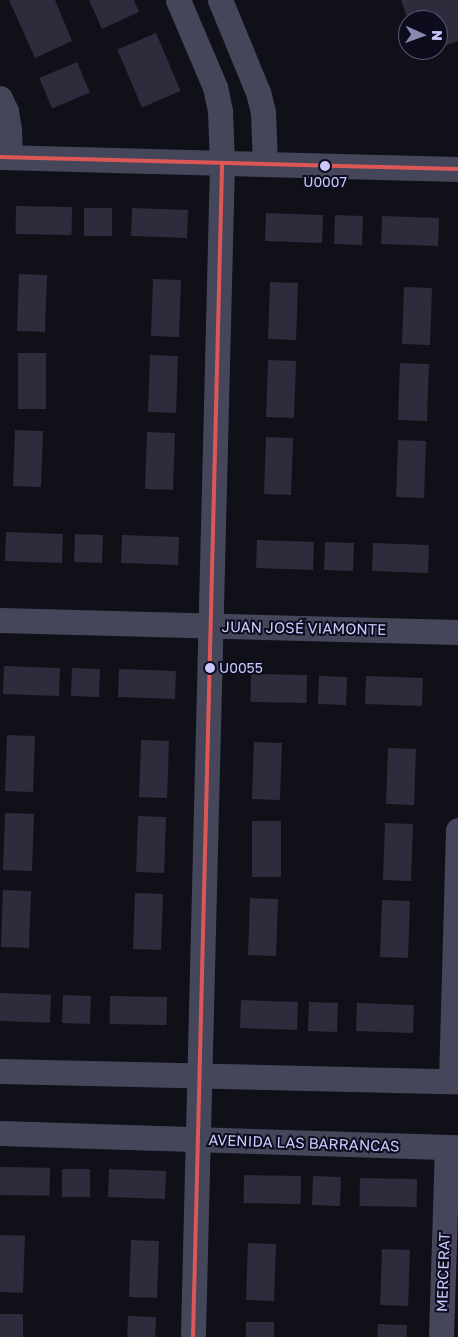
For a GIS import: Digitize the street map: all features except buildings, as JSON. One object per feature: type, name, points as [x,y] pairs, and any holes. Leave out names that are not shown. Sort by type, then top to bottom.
[{"type":"street","points":[[178,0],[215,86],[220,111],[222,163],[192,1337]]},
{"type":"street","points":[[220,0],[258,92],[262,112],[265,164]]},
{"type":"street","points":[[0,98],[6,111],[9,129],[5,157],[458,169]]},
{"type":"street","name":"JUAN JOSÉ VIAMONTE","points":[[0,620],[458,632]]},
{"type":"street","points":[[0,1071],[454,1081],[458,830]]},
{"type":"street","name":"AVENIDA LAS BARRANCAS","points":[[0,1133],[453,1147]]},
{"type":"street","name":"MERCERAT","points":[[441,1337],[453,1147]]},
{"type":"transit line","points":[[0,157],[458,169]]},
{"type":"transit line","points":[[193,1337],[222,163]]},
{"type":"place","name":"U0007","points":[[325,166]]},
{"type":"place","name":"U0055","points":[[210,668]]}]
